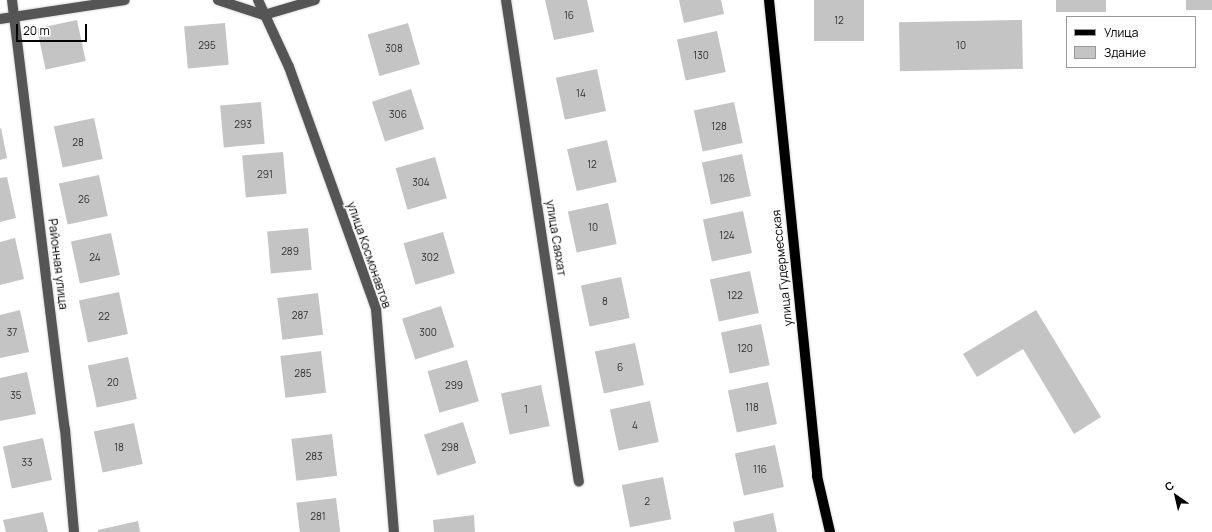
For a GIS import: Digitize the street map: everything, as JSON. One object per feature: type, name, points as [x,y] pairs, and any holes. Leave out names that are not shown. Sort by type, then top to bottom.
[{"type":"main road","name":"улица Гудермесская","points":[[769,0],[817,476],[830,532]]},
{"type":"street","name":"Районная улица","points":[[12,0],[65,430],[74,532]]},
{"type":"street","points":[[0,19],[125,0]]},
{"type":"street","points":[[218,0],[264,14],[315,0]]},
{"type":"street","name":"улица Космонавтов","points":[[258,0],[289,68],[376,309],[394,532]]},
{"type":"street","name":"улица Саяхат","points":[[506,0],[579,480]]},
{"type":"building","points":[[545,0],[587,0],[594,32],[554,40]]},
{"type":"building","points":[[679,0],[721,0],[724,14],[684,23]]},
{"type":"building","points":[[814,0],[864,0],[864,41],[814,41]]},
{"type":"building","points":[[1056,0],[1106,0],[1106,12],[1056,12]]},
{"type":"building","points":[[1186,0],[1212,0],[1212,10],[1186,10]]},
{"type":"building","points":[[77,20],[86,61],[46,70],[37,29]]},
{"type":"building","points":[[1022,20],[1023,69],[900,71],[899,22]]},
{"type":"building","points":[[225,23],[229,65],[188,68],[184,27]]},
{"type":"building","points":[[408,23],[420,64],[379,76],[368,35]]},
{"type":"building","points":[[717,31],[726,72],[686,81],[677,40]]},
{"type":"building","points":[[597,69],[606,111],[565,120],[556,78]]},
{"type":"building","points":[[411,89],[424,129],[385,142],[372,102]]},
{"type":"building","points":[[261,102],[265,144],[224,147],[220,106]]},
{"type":"building","points":[[734,102],[743,143],[703,152],[694,111]]},
{"type":"building","points":[[94,118],[103,159],[63,168],[54,127]]},
{"type":"building","points":[[1,128],[7,158],[0,160],[0,129]]},
{"type":"building","points":[[607,140],[617,182],[577,191],[567,149]]},
{"type":"building","points":[[283,152],[287,194],[246,197],[242,156]]},
{"type":"building","points":[[742,154],[751,196],[711,205],[702,163]]},
{"type":"building","points":[[435,157],[447,198],[407,210],[396,168]]},
{"type":"building","points":[[99,175],[108,216],[68,225],[59,184]]},
{"type":"building","points":[[7,177],[16,218],[0,222],[0,178]]},
{"type":"building","points":[[608,203],[617,244],[577,253],[568,212]]},
{"type":"building","points":[[743,211],[752,253],[712,262],[703,220]]},
{"type":"building","points":[[308,228],[312,270],[271,273],[267,232]]},
{"type":"building","points":[[443,232],[455,273],[415,285],[404,243]]},
{"type":"building","points":[[111,233],[120,275],[80,284],[71,242]]},
{"type":"building","points":[[15,238],[24,279],[0,285],[0,242]]},
{"type":"building","points":[[750,271],[759,313],[719,322],[710,280]]},
{"type":"building","points":[[621,277],[630,318],[590,327],[581,286]]},
{"type":"building","points":[[119,292],[128,334],[88,343],[79,301]]},
{"type":"building","points":[[318,293],[323,335],[282,340],[277,298]]},
{"type":"building","points":[[441,306],[454,347],[415,360],[402,319]]},
{"type":"building","points":[[20,310],[29,352],[0,358],[0,315]]},
{"type":"building","points":[[1036,310],[1101,417],[1074,434],[1023,349],[977,377],[963,354]]},
{"type":"building","points":[[761,324],[770,365],[730,374],[721,333]]},
{"type":"building","points":[[635,343],[644,385],[604,394],[595,352]]},
{"type":"building","points":[[321,351],[326,393],[285,398],[280,356]]},
{"type":"building","points":[[128,357],[137,399],[97,408],[88,366]]},
{"type":"building","points":[[467,360],[479,401],[439,413],[428,371]]},
{"type":"building","points":[[27,372],[36,414],[0,421],[0,378]]},
{"type":"building","points":[[768,382],[777,424],[737,433],[728,391]]},
{"type":"building","points":[[541,385],[550,426],[510,435],[501,394]]},
{"type":"building","points":[[650,401],[659,442],[619,451],[610,410]]},
{"type":"building","points":[[463,422],[476,463],[437,476],[424,435]]},
{"type":"building","points":[[134,423],[143,464],[103,473],[94,432]]},
{"type":"building","points":[[332,434],[337,476],[296,481],[291,439]]},
{"type":"building","points":[[43,438],[52,480],[12,489],[3,447]]},
{"type":"building","points":[[775,445],[784,487],[744,496],[735,454]]},
{"type":"building","points":[[663,477],[671,519],[630,527],[622,485]]},
{"type":"building","points":[[336,498],[340,532],[300,532],[296,503]]},
{"type":"building","points":[[43,512],[48,532],[6,532],[3,520]]},
{"type":"building","points":[[773,513],[777,532],[735,532],[733,522]]},
{"type":"building","points":[[474,515],[475,532],[434,532],[433,520]]},
{"type":"building","points":[[138,521],[140,532],[98,532],[98,530]]}]
